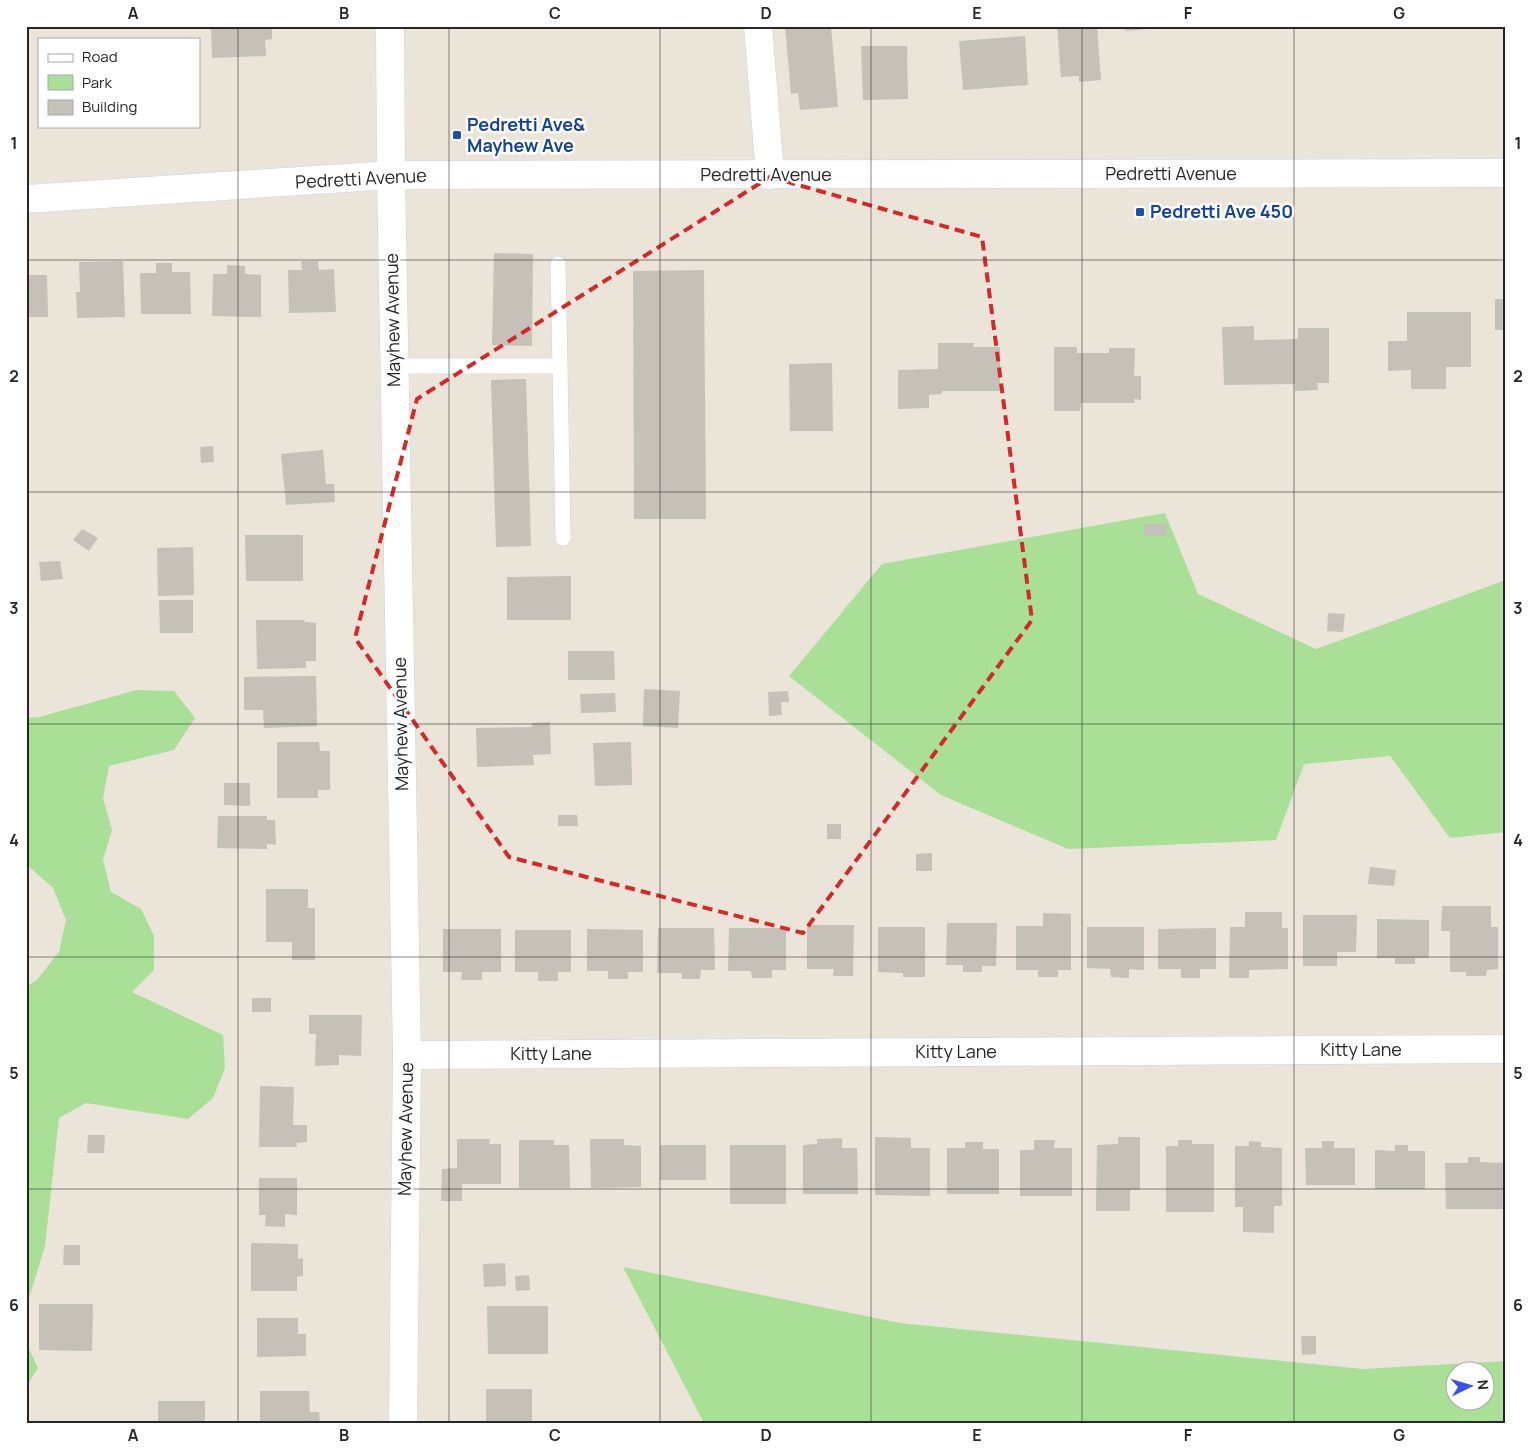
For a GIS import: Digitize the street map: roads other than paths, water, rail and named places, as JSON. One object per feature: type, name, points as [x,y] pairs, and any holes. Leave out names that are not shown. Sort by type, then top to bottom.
[{"type":"street","name":"Mayhew Avenue","points":[[390,26],[394,366],[407,1055],[403,1423]]},
{"type":"street","points":[[758,26],[770,175]]},
{"type":"street","name":"Pedretti Avenue","points":[[26,198],[391,175],[1506,172]]},
{"type":"street","name":"Kitty Lane","points":[[407,1055],[1506,1049]]},
{"type":"lane","points":[[558,264],[564,538]]},
{"type":"lane","points":[[394,366],[560,366]]},
{"type":"place","name":"Pedretti Ave& Mayhew Ave","points":[[457,135]]},
{"type":"place","name":"Pedretti Ave 450","points":[[1140,212]]}]
